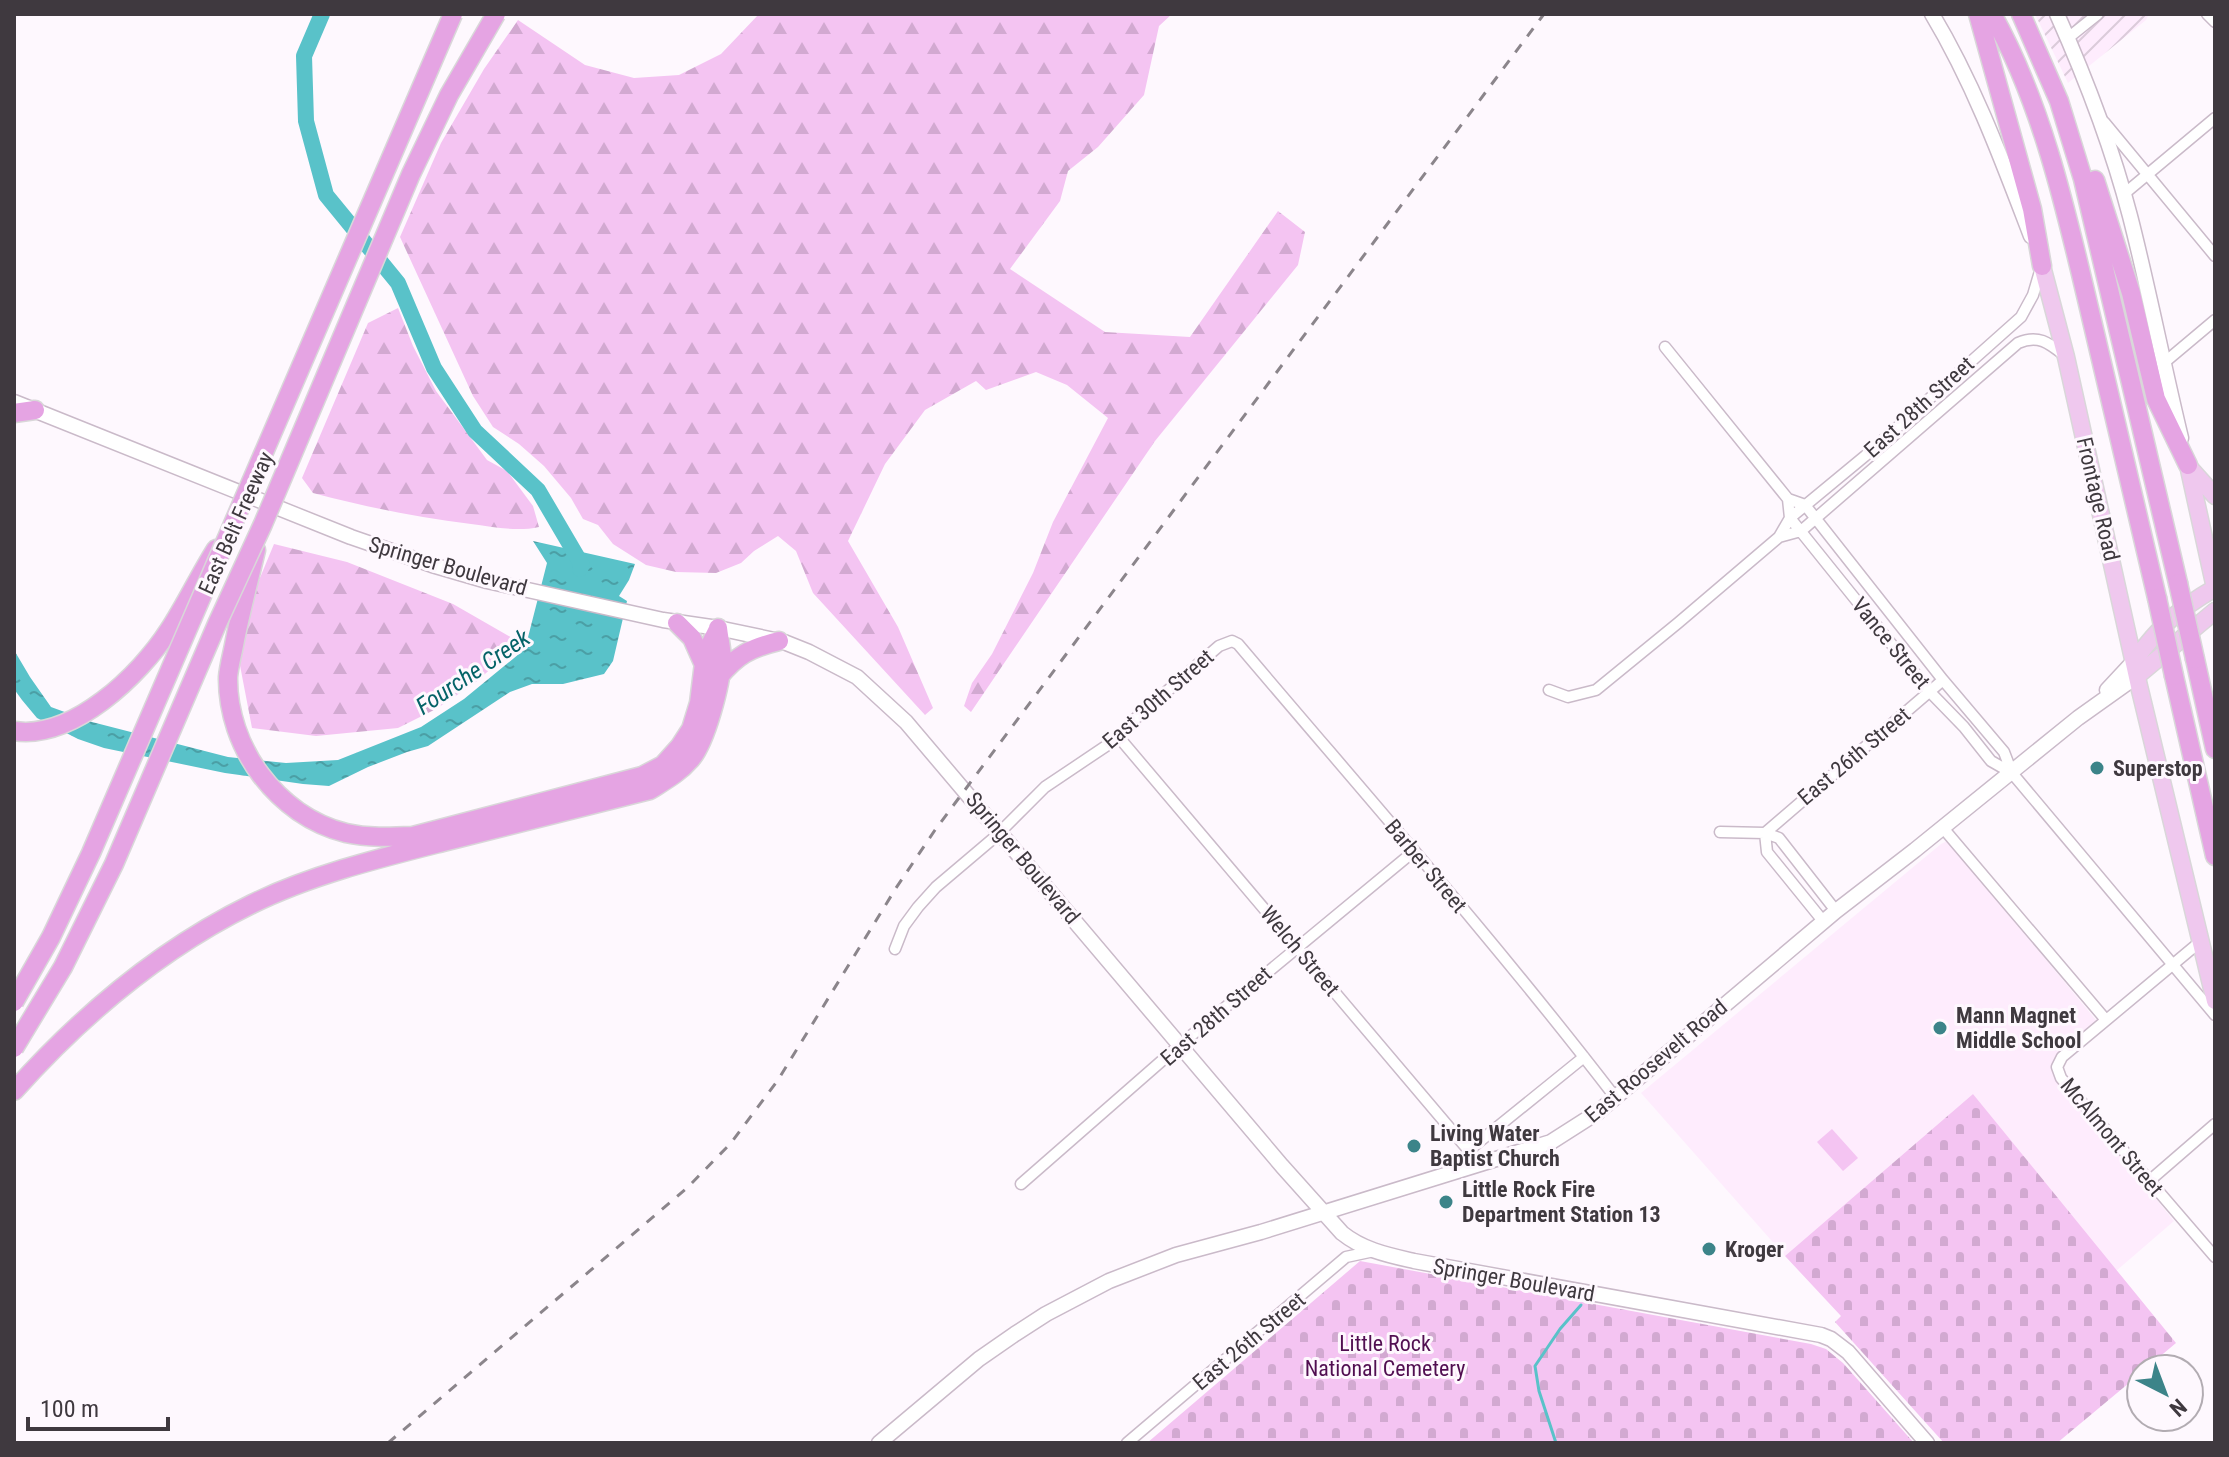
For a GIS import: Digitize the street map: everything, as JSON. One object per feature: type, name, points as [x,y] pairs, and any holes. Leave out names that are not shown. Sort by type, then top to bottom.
[{"type":"highway","name":"East Belt Freeway","points":[[14,1002],[51,937],[91,853],[453,14]]},
{"type":"highway","name":"East Belt Freeway","points":[[14,1048],[63,967],[89,916],[263,524],[411,174],[449,95],[496,14]]},
{"type":"highway","points":[[1978,14],[2032,209],[2042,266]]},
{"type":"highway","points":[[1992,14],[2015,62],[2037,120],[2068,221],[2215,856]]},
{"type":"highway","points":[[2021,14],[2084,154],[2131,293],[2156,399],[2188,465]]},
{"type":"highway","points":[[2059,101],[2083,179],[2215,749]]},
{"type":"highway","points":[[14,413],[35,410]]},
{"type":"highway","points":[[14,731],[22,733],[58,726],[94,710],[118,689],[168,631],[239,513]]},
{"type":"highway","points":[[263,524],[228,676],[232,713],[240,741],[261,776],[311,820],[345,833],[374,837],[413,836],[642,776],[686,753],[701,743],[708,724],[711,672],[692,638],[670,622]]},
{"type":"highway","points":[[711,672],[722,660],[718,628]]},
{"type":"highway","points":[[711,672],[755,646],[779,641]]},
{"type":"highway","points":[[14,1091],[72,1031],[144,969],[198,932],[255,902],[377,858],[650,790],[674,775],[686,753]]},
{"type":"main road","name":"Frontage Road","points":[[1932,14],[1986,120],[2042,266],[2066,357],[2135,668],[2215,1001]]},
{"type":"main road","points":[[2057,14],[2097,114],[2124,194],[2215,588]]},
{"type":"main road","name":"Springer Boulevard","points":[[14,402],[393,552],[487,581],[670,622],[779,641],[833,663],[867,685],[906,722],[1323,1212],[1352,1241],[1376,1251],[1428,1264],[1821,1335],[1848,1352],[1927,1443]]},
{"type":"main road","points":[[2188,465],[2215,496]]},
{"type":"main road","name":"East Roosevelt Road","points":[[2135,668],[2167,621],[2215,588]]},
{"type":"main road","name":"East Roosevelt Road","points":[[879,1443],[979,1359],[1015,1334],[1109,1281],[1160,1260],[1551,1142],[1598,1112],[1823,921],[2012,773],[2135,668],[2215,611]]},
{"type":"street","points":[[2068,38],[2098,14]]},
{"type":"street","points":[[2207,14],[2215,22]]},
{"type":"street","points":[[2097,114],[2215,256]]},
{"type":"street","points":[[2124,194],[2215,118]]},
{"type":"street","name":"East 28th Street","points":[[1549,690],[1568,697],[1596,690],[1779,537],[1790,518],[1865,456],[2021,317],[2033,295],[2042,266]]},
{"type":"street","points":[[2165,362],[2215,320]]},
{"type":"street","name":"East 28th Street","points":[[1779,537],[1801,531],[2018,343],[2037,338],[2066,357]]},
{"type":"street","points":[[1665,347],[1788,499],[1805,505]]},
{"type":"street","points":[[1788,499],[1790,518]]},
{"type":"street","name":"Vance Street","points":[[1805,505],[2004,752],[2012,773],[2215,1015]]},
{"type":"street","name":"Vance Street","points":[[1790,518],[1930,692],[1991,761],[2012,773]]},
{"type":"street","name":"East 30th Street","points":[[895,949],[908,920],[936,887],[1000,832],[1045,787],[1121,736],[1127,726],[1219,646],[1232,641]]},
{"type":"street","name":"Barber Street","points":[[1232,641],[1238,644],[1570,1037],[1615,1097]]},
{"type":"street","name":"East 26th Street","points":[[1765,833],[1943,680]]},
{"type":"street","name":"Welch Street","points":[[1121,736],[1122,741],[1481,1165]]},
{"type":"street","points":[[1943,828],[2108,1018],[2201,941]]},
{"type":"street","points":[[1720,832],[1765,833],[1779,838],[1836,911]]},
{"type":"street","points":[[1765,833],[1767,852],[1823,921]]},
{"type":"street","name":"East 28th Street","points":[[1021,1184],[1181,1044],[1413,852]]},
{"type":"street","name":"McAlmont Street","points":[[2108,1018],[2062,1057],[2058,1070],[2061,1078],[2215,1257]]},
{"type":"street","points":[[1469,1150],[1584,1057]]},
{"type":"street","points":[[2148,1182],[2215,1124]]},
{"type":"street","name":"East 26th Street","points":[[1127,1443],[1346,1257],[1376,1251]]},
{"type":"shaded area","points":[[2035,14],[2149,14],[2146,20],[2068,83]]},
{"type":"shaded area","points":[[1947,841],[2096,1020],[2054,1063],[2053,1072],[2174,1221],[2116,1271],[1973,1094],[1785,1256],[1641,1093]]},
{"type":"green space","points":[[759,14],[1172,14],[1159,26],[1144,95],[1098,147],[1068,171],[1060,201],[1010,269],[1105,332],[1190,337],[1278,211],[1305,232],[1298,265],[1155,441],[971,712],[964,706],[972,683],[992,654],[1033,573],[1053,522],[1108,418],[1067,385],[1036,372],[986,390],[976,381],[925,410],[885,464],[848,541],[898,627],[933,708],[925,715],[813,593],[796,551],[778,536],[741,563],[716,573],[676,572],[646,565],[613,544],[598,525],[583,519],[571,498],[544,466],[493,427],[473,396],[400,237],[441,143],[484,69],[518,20],[585,65],[634,78],[679,75],[721,54]]},
{"type":"green space","points":[[398,308],[436,391],[487,460],[507,471],[533,506],[539,527],[496,528],[372,507],[313,493],[302,478],[368,323]]},
{"type":"green space","points":[[274,544],[347,562],[453,604],[514,639],[506,655],[475,683],[436,709],[398,728],[316,736],[252,728],[238,655],[252,597]]},
{"type":"green space","points":[[1973,1094],[2176,1343],[2164,1353],[2125,1353],[2125,1386],[2057,1443],[1944,1443],[1835,1322],[1841,1316],[1785,1256]]},
{"type":"green space","points":[[1832,1129],[1858,1158],[1843,1171],[1817,1142]]},
{"type":"green space","name":"Little Rock National Cemetery","points":[[1360,1261],[1811,1344],[1826,1349],[1843,1363],[1914,1443],[1147,1443]]},
{"type":"water","points":[[533,541],[635,564],[619,596],[627,601],[613,661],[604,674],[563,684],[532,684],[510,692],[428,746],[368,767],[329,786],[225,773],[104,748],[78,739],[37,718],[14,689],[14,650],[51,707],[92,722],[228,757],[286,763],[338,760],[421,727],[464,699],[525,649],[547,563]]},
{"type":"waterway","name":"Fourche Creek","points":[[322,14],[304,56],[306,121],[326,195],[398,283],[434,368],[475,431],[538,490],[582,565],[580,569]]},
{"type":"waterway","points":[[1556,1443],[1539,1391],[1535,1366],[1581,1305]]},
{"type":"railway","points":[[388,1443],[687,1188],[731,1143],[778,1080],[935,830],[1544,14]]},
{"type":"place","name":"Superstop","points":[[2097,768]]},
{"type":"place","name":"Mann Magnet Middle School","points":[[1940,1028]]},
{"type":"place","name":"Living Water Baptist Church","points":[[1414,1146]]},
{"type":"place","name":"Little Rock Fire Department Station 13","points":[[1446,1202]]},
{"type":"place","name":"Kroger","points":[[1709,1249]]}]
